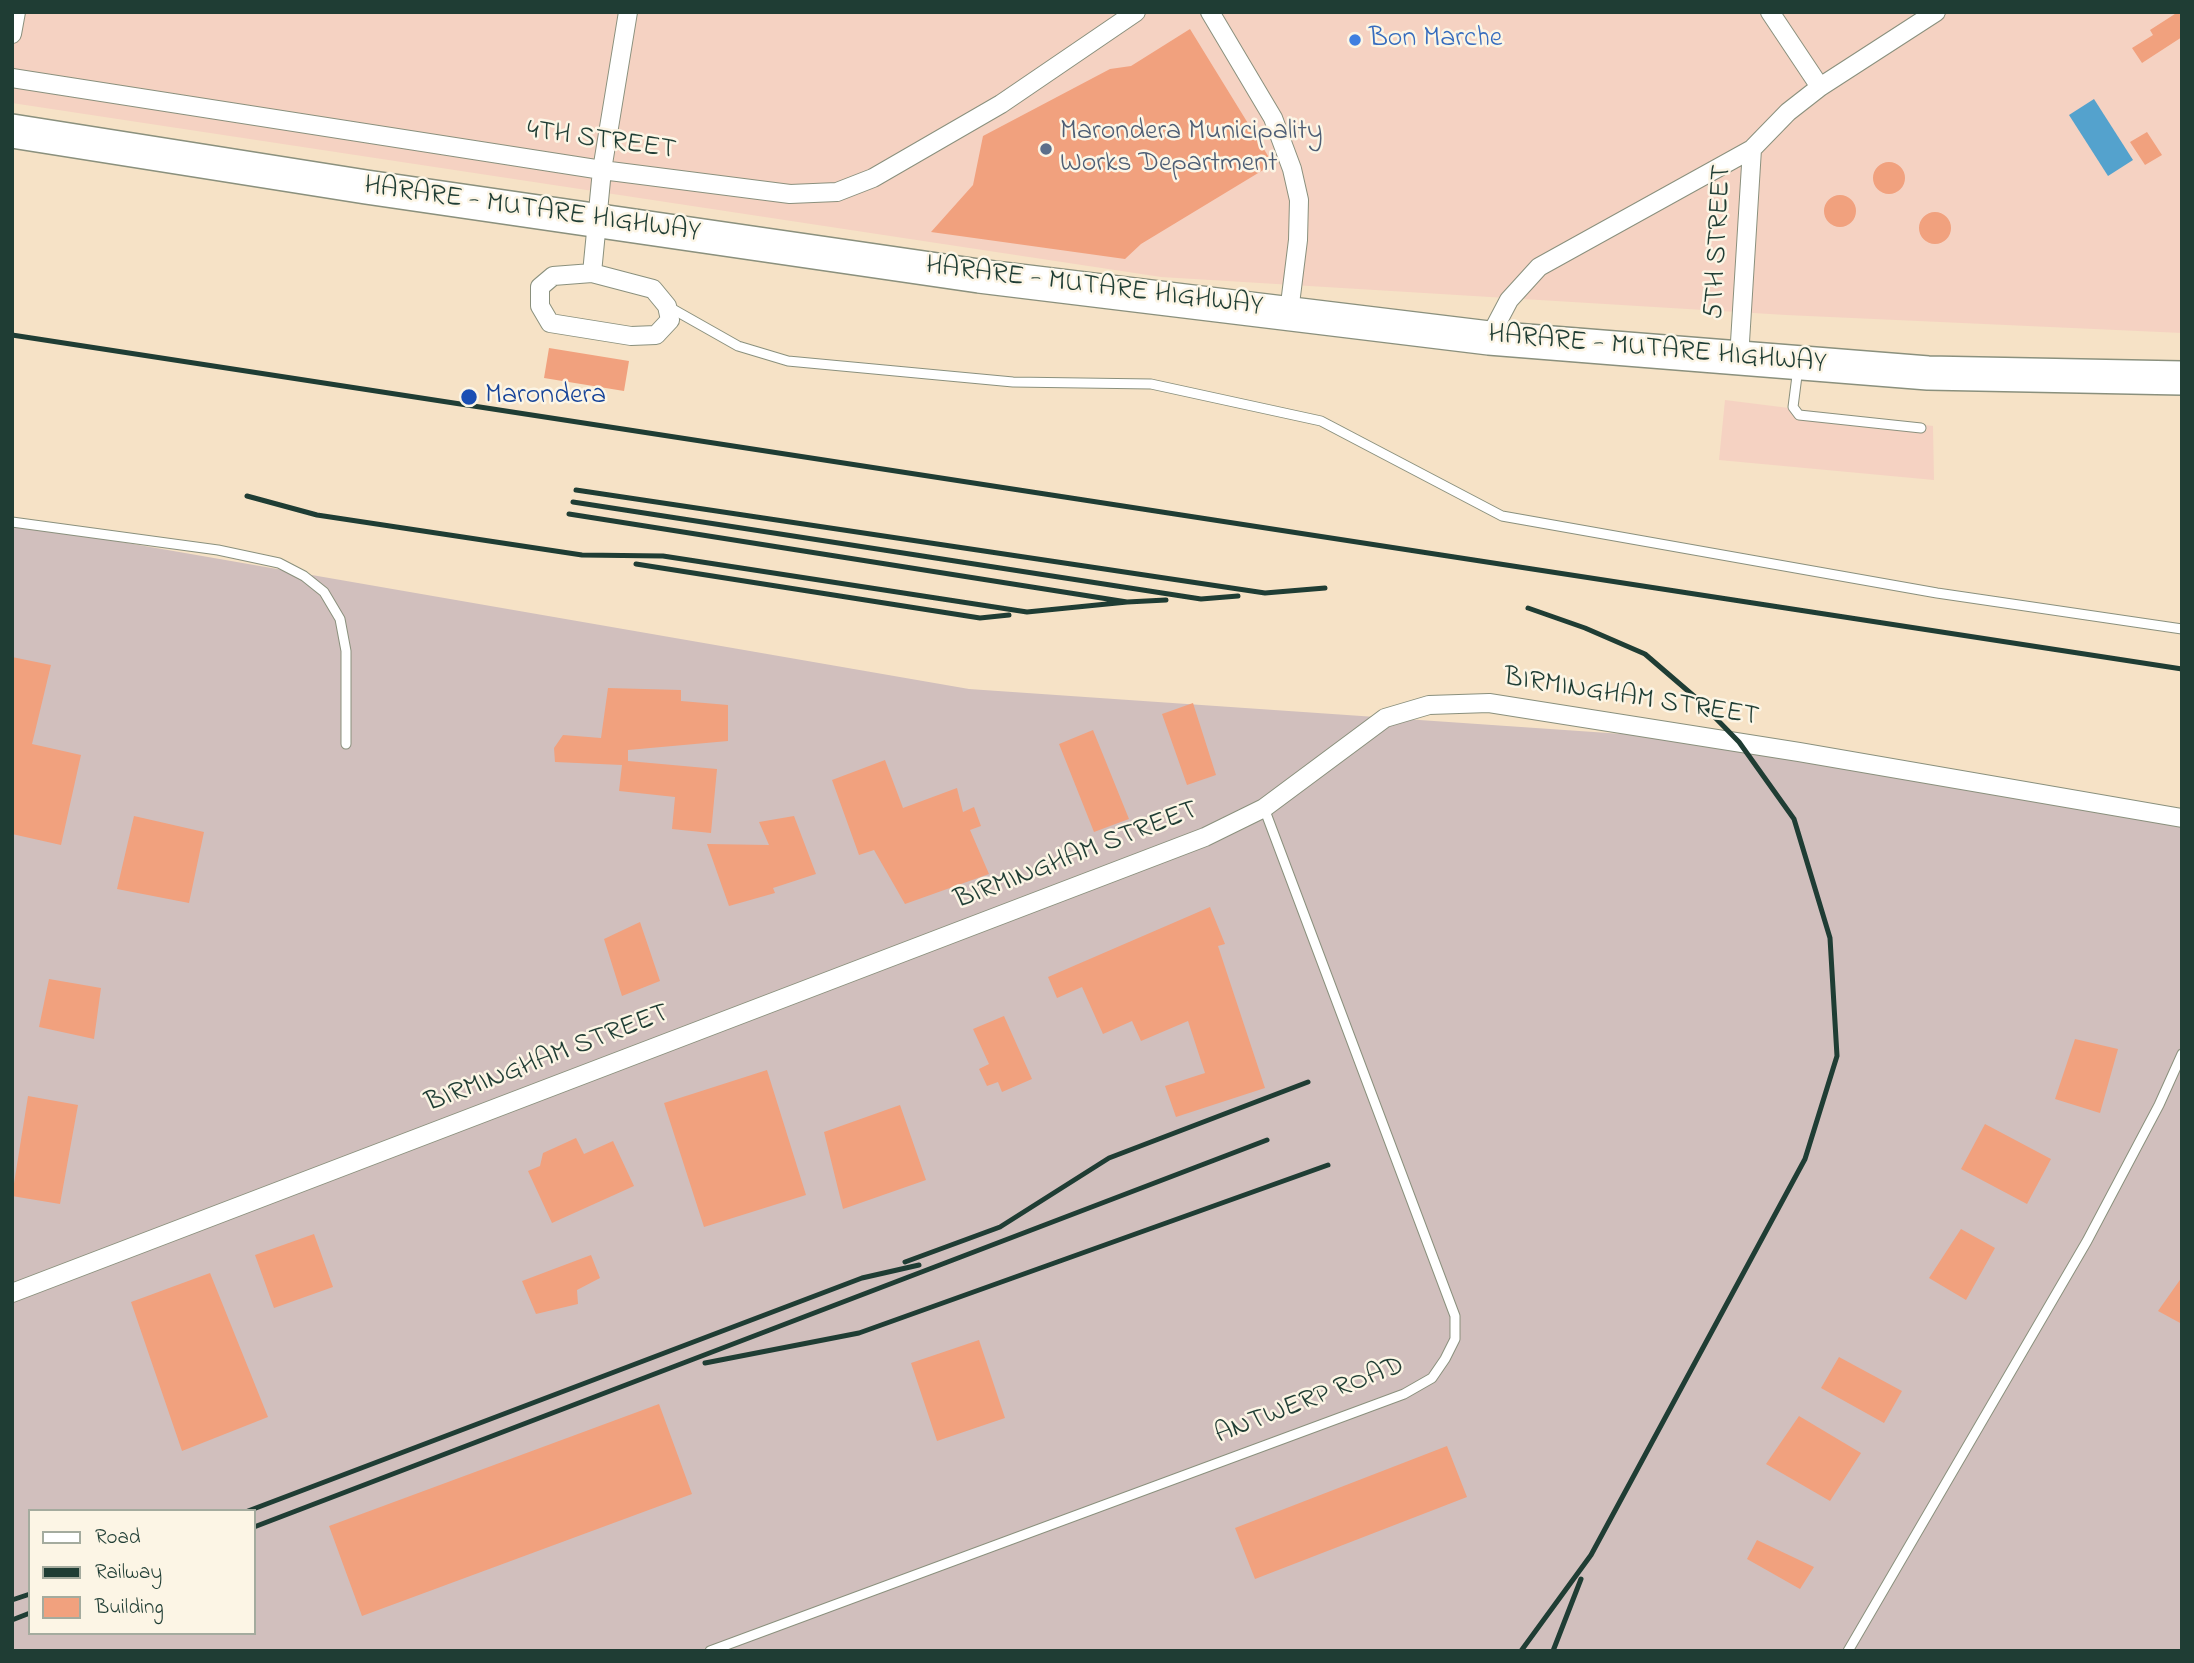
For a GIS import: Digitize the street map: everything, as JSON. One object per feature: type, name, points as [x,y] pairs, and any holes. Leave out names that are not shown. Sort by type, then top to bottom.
[{"type":"highway","name":"HARARE - MUTARE HIGHWAY","points":[[12,131],[979,276],[1489,338],[1928,373],[2182,378]]},
{"type":"street","points":[[12,34],[16,12]]},
{"type":"street","points":[[592,273],[602,170],[628,12]]},
{"type":"street","name":"4TH STREET","points":[[12,78],[602,170],[790,194],[837,192],[873,178],[1001,104],[1136,12]]},
{"type":"street","points":[[1210,12],[1273,118],[1292,169],[1299,200],[1298,240],[1289,312]]},
{"type":"street","points":[[1770,12],[1821,87]]},
{"type":"street","name":"5TH STREET","points":[[1739,358],[1752,149],[1788,112],[1821,87],[1936,12]]},
{"type":"street","points":[[1489,338],[1508,300],[1539,267],[1752,149]]},
{"type":"street","points":[[592,273],[653,289],[667,306],[670,320],[656,335],[631,336],[551,323],[540,306],[540,287],[553,276],[592,273]]},
{"type":"street","name":"BIRMINGHAM STREET","points":[[12,1293],[1193,842],[1264,808],[1385,718],[1429,705],[1479,703],[1799,751],[2182,818]]},
{"type":"lane","points":[[667,306],[738,346],[788,361],[1013,382],[1151,384],[1321,421],[1502,516],[1937,593],[2182,629]]},
{"type":"lane","points":[[1799,363],[1793,407],[1799,415],[1921,428]]},
{"type":"lane","points":[[12,522],[218,550],[279,564],[304,576],[324,592],[340,619],[346,651],[346,744]]},
{"type":"lane","name":"ANTWERP ROAD","points":[[710,1651],[734,1646],[1404,1394],[1432,1378],[1445,1359],[1455,1339],[1455,1316],[1264,808]]},
{"type":"lane","points":[[1848,1651],[2087,1241],[2159,1105],[2182,1054]]},
{"type":"shaded area","points":[[12,12],[2182,12],[2182,333],[1786,315],[1161,277],[12,103]]},
{"type":"shaded area","points":[[1725,400],[1933,426],[1934,480],[1719,460]]},
{"type":"shaded area","points":[[12,523],[969,689],[1739,742],[2182,810],[2182,1651],[12,1651]]},
{"type":"water","points":[[2094,99],[2133,160],[2108,176],[2069,115]]},
{"type":"building","points":[[2182,12],[2182,37],[2142,63],[2132,48],[2153,35],[2150,30]]},
{"type":"building","points":[[1190,29],[1273,164],[1141,244],[1125,259],[931,232],[973,185],[983,136],[1110,69],[1131,66]]},
{"type":"building","points":[[2147,132],[2162,155],[2145,165],[2130,142]]},
{"type":"building","points":[[1889,162],[1900,167],[1905,178],[1900,189],[1889,194],[1878,189],[1873,178],[1878,167]]},
{"type":"building","points":[[1840,195],[1851,200],[1856,211],[1851,222],[1840,227],[1829,222],[1824,211],[1829,200]]},
{"type":"building","points":[[1935,212],[1946,217],[1951,228],[1946,239],[1935,244],[1924,239],[1919,228],[1924,217]]},
{"type":"building","points":[[549,348],[629,361],[624,391],[544,378]]},
{"type":"building","points":[[12,657],[51,665],[32,744],[81,755],[61,845],[12,834]]},
{"type":"building","points":[[608,688],[681,690],[681,701],[728,705],[728,741],[628,750],[628,761],[717,769],[711,833],[672,829],[675,797],[619,791],[622,765],[555,762],[554,748],[563,735],[601,738]]},
{"type":"building","points":[[1193,703],[1216,775],[1187,785],[1162,714]]},
{"type":"building","points":[[1093,730],[1129,819],[1094,832],[1059,744]]},
{"type":"building","points":[[885,760],[903,808],[957,788],[963,812],[974,807],[981,826],[970,830],[989,874],[905,904],[874,850],[859,855],[832,780]]},
{"type":"building","points":[[134,816],[204,832],[189,903],[117,889]]},
{"type":"building","points":[[794,816],[816,874],[773,888],[775,893],[729,906],[707,844],[769,845],[759,822]]},
{"type":"building","points":[[1210,907],[1225,944],[1218,946],[1265,1088],[1176,1117],[1165,1086],[1205,1073],[1188,1021],[1141,1041],[1132,1021],[1103,1034],[1082,987],[1057,998],[1048,977]]},
{"type":"building","points":[[640,922],[660,981],[622,996],[604,939]]},
{"type":"building","points":[[49,979],[101,988],[94,1039],[39,1027]]},
{"type":"building","points":[[1004,1016],[1032,1079],[1002,1092],[998,1082],[987,1086],[979,1069],[989,1064],[973,1029]]},
{"type":"building","points":[[2075,1039],[2118,1049],[2100,1113],[2055,1099]]},
{"type":"building","points":[[767,1070],[806,1195],[704,1227],[664,1103]]},
{"type":"building","points":[[28,1096],[78,1105],[60,1204],[12,1196]]},
{"type":"building","points":[[900,1105],[926,1180],[843,1209],[824,1132]]},
{"type":"building","points":[[1985,1124],[2051,1159],[2027,1204],[1961,1169]]},
{"type":"building","points":[[576,1138],[584,1154],[613,1141],[634,1186],[552,1223],[528,1171],[540,1166],[543,1153]]},
{"type":"building","points":[[1961,1229],[1995,1248],[1966,1300],[1929,1278]]},
{"type":"building","points":[[314,1234],[333,1287],[274,1308],[255,1255]]},
{"type":"building","points":[[591,1255],[600,1278],[577,1290],[578,1304],[536,1314],[522,1281]]},
{"type":"building","points":[[210,1273],[268,1417],[182,1451],[131,1302]]},
{"type":"building","points":[[2182,1277],[2182,1324],[2158,1311]]},
{"type":"building","points":[[979,1340],[1005,1418],[937,1441],[911,1363]]},
{"type":"building","points":[[1839,1357],[1902,1391],[1884,1423],[1821,1388]]},
{"type":"building","points":[[659,1404],[692,1494],[362,1616],[329,1526]]},
{"type":"building","points":[[1799,1416],[1861,1453],[1830,1501],[1766,1464]]},
{"type":"building","points":[[1447,1446],[1467,1497],[1255,1579],[1235,1528]]},
{"type":"building","points":[[1757,1540],[1814,1567],[1800,1589],[1747,1559]]},
{"type":"railway","points":[[12,335],[2182,669]]},
{"type":"railway","points":[[576,490],[1265,593],[1325,588]]},
{"type":"railway","points":[[247,496],[317,515],[582,555],[663,556],[1027,612],[1127,602]]},
{"type":"railway","points":[[573,502],[1201,599],[1238,596]]},
{"type":"railway","points":[[569,514],[1127,602],[1166,600]]},
{"type":"railway","points":[[636,564],[980,618],[1009,615]]},
{"type":"railway","points":[[1521,1651],[1591,1555],[1805,1159],[1837,1056],[1830,938],[1794,819],[1739,742],[1695,697],[1645,654],[1585,628],[1528,608]]},
{"type":"railway","points":[[905,1262],[1000,1227],[1109,1158],[1308,1082]]},
{"type":"railway","points":[[256,1526],[1267,1140]]},
{"type":"railway","points":[[705,1363],[859,1333],[1328,1165]]},
{"type":"railway","points":[[253,1509],[862,1278],[919,1265]]},
{"type":"railway","points":[[1553,1651],[1581,1579]]},
{"type":"railway","points":[[12,1600],[28,1595]]},
{"type":"railway","points":[[12,1620],[28,1614]]},
{"type":"place","name":"Bon Marche","points":[[1355,40]]},
{"type":"place","name":"Marondera Municipality Works Department","points":[[1046,149]]},
{"type":"place","name":"Marondera","points":[[469,397]]}]
